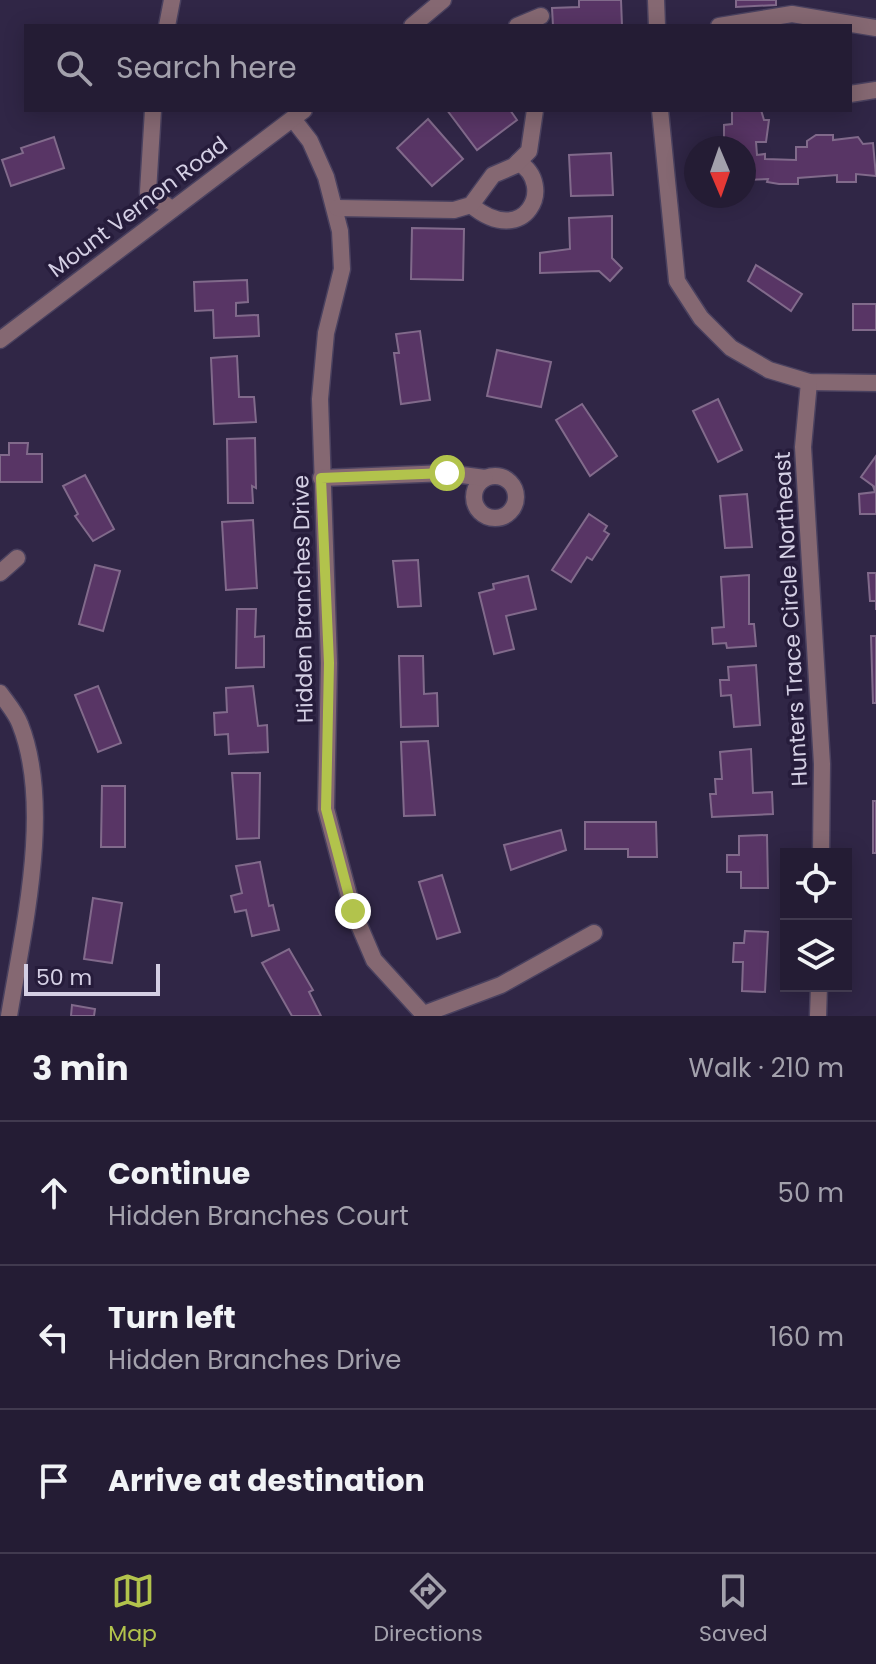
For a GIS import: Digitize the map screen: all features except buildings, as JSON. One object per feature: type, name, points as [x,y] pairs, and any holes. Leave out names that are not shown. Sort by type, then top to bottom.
[{"type":"street","points":[[167,24],[172,0]]},
{"type":"street","points":[[414,24],[443,0]]},
{"type":"street","points":[[656,0],[657,24]]},
{"type":"street","points":[[729,24],[776,15],[801,14],[876,28]]},
{"type":"street","points":[[522,24],[541,16]]},
{"type":"street","points":[[852,94],[876,90]]},
{"type":"street","points":[[153,112],[148,192],[170,208]]},
{"type":"street","points":[[337,208],[454,210],[471,205],[493,175],[518,162],[529,151],[535,112]]},
{"type":"street","points":[[660,112],[677,281],[701,318],[731,348],[769,370],[809,382],[876,383]]},
{"type":"street","name":"Mount Vernon Road","points":[[0,340],[170,208],[298,114]]},
{"type":"street","name":"Hidden Branches Drive","points":[[298,114],[337,208],[342,269],[326,333],[320,399],[329,663],[326,809],[353,911],[374,960],[424,1015]]},
{"type":"street","points":[[471,205],[494,221],[510,222],[529,211],[534,200],[534,183],[518,162]]},
{"type":"street","name":"Hunters Trace Circle Northeast","points":[[809,382],[803,447],[822,764],[821,848]]},
{"type":"street","points":[[321,478],[447,473],[485,478]]},
{"type":"street","points":[[0,573],[17,558]]},
{"type":"street","points":[[0,693],[20,722],[31,763],[34,801],[32,860],[9,1016]]},
{"type":"street","points":[[424,1015],[501,985],[594,933]]},
{"type":"street","points":[[818,1016],[819,992]]},
{"type":"route","points":[[353,911],[326,809],[329,663],[321,478],[447,473]]}]
